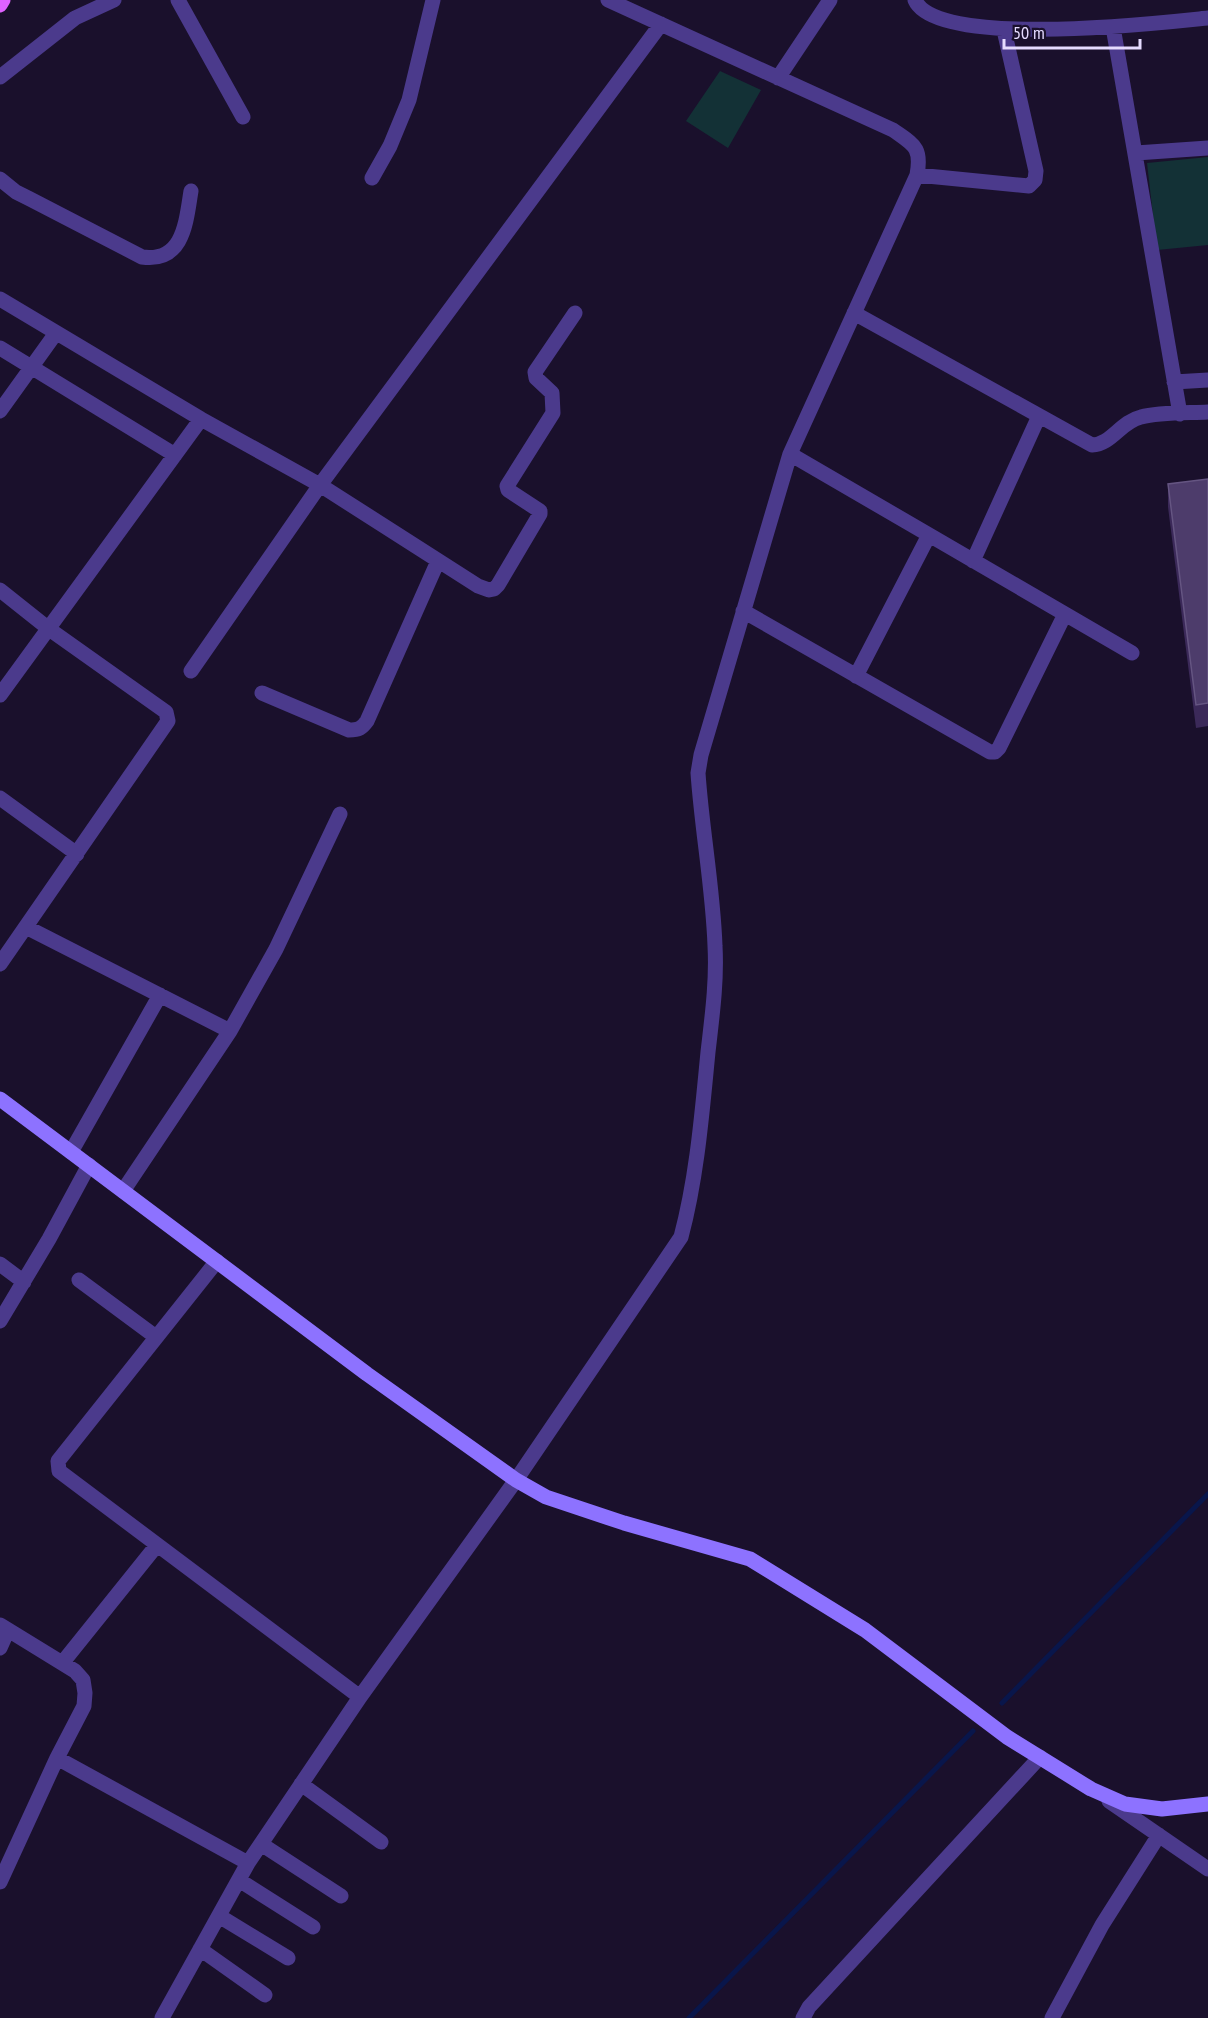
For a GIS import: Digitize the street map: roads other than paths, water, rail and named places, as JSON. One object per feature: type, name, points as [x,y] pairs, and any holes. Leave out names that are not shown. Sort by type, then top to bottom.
[{"type":"main road","points":[[0,5],[3,0]]},
{"type":"street","points":[[0,77],[75,18],[114,0]]},
{"type":"street","points":[[178,0],[243,117]]},
{"type":"street","points":[[372,178],[390,146],[408,100],[433,0]]},
{"type":"street","points":[[162,2018],[248,1863],[360,1697],[516,1480],[681,1237],[688,1211],[705,1091],[714,994],[713,914],[698,773],[701,755],[790,454],[917,175],[920,159],[914,144],[893,130],[608,0]]},
{"type":"street","points":[[778,78],[830,0]]},
{"type":"street","points":[[915,0],[929,15],[945,22],[1004,30],[1113,27],[1208,18]]},
{"type":"street","points":[[191,671],[320,485],[661,24]]},
{"type":"street","points":[[1113,27],[1180,414]]},
{"type":"street","points":[[917,175],[1029,186],[1035,180],[1036,171],[1004,30]]},
{"type":"street","points":[[1136,153],[1208,148]]},
{"type":"street","points":[[0,179],[16,192],[142,257],[152,259],[162,257],[178,244],[184,228],[191,191]]},
{"type":"street","points":[[0,299],[201,419],[320,485],[478,586],[489,590],[494,589],[539,517],[540,512],[508,490],[507,486],[553,413],[552,393],[536,378],[535,372],[576,313]]},
{"type":"street","points":[[854,313],[1092,445],[1105,442],[1124,424],[1141,417],[1208,412]]},
{"type":"street","points":[[0,411],[56,333]]},
{"type":"street","points":[[0,348],[175,455]]},
{"type":"street","points":[[1174,382],[1208,380]]},
{"type":"street","points":[[974,561],[1039,416]]},
{"type":"street","points":[[0,694],[201,419]]},
{"type":"street","points":[[790,454],[1132,653]]},
{"type":"street","points":[[856,676],[929,535]]},
{"type":"street","points":[[262,693],[349,730],[362,728],[438,561]]},
{"type":"street","points":[[0,590],[49,629],[166,712],[168,721],[0,964]]},
{"type":"street","points":[[743,611],[990,752],[995,752],[999,748],[1065,614]]},
{"type":"street","points":[[0,798],[77,854]]},
{"type":"street","points":[[123,1191],[230,1031],[276,949],[340,814]]},
{"type":"street","points":[[26,927],[230,1031]]},
{"type":"street","points":[[71,1152],[160,995]]},
{"type":"street","points":[[0,1099],[367,1374],[516,1480],[546,1497],[624,1523],[750,1560],[865,1630],[1007,1737],[1091,1789],[1208,1869]]},
{"type":"street","points":[[0,1321],[89,1165]]},
{"type":"street","points":[[217,1261],[58,1461],[59,1471],[360,1697]]},
{"type":"street","points":[[0,1264],[24,1282]]},
{"type":"street","points":[[79,1280],[156,1337]]},
{"type":"street","points":[[63,1662],[157,1545]]},
{"type":"street","points":[[0,1648],[4,1627],[75,1671],[83,1680],[85,1693],[84,1706],[57,1758],[0,1882]]},
{"type":"street","points":[[803,2018],[809,2007],[1040,1757]]},
{"type":"street","points":[[57,1758],[248,1863]]},
{"type":"street","points":[[301,1784],[381,1842]]},
{"type":"street","points":[[1091,1789],[1125,1804],[1162,1809],[1208,1804]]},
{"type":"street","points":[[1052,2018],[1102,1925],[1159,1835]]},
{"type":"street","points":[[261,1844],[341,1896]]},
{"type":"street","points":[[239,1880],[313,1927]]},
{"type":"street","points":[[219,1916],[288,1958]]},
{"type":"street","points":[[200,1949],[265,1995]]},
{"type":"waterway","points":[[1002,1703],[1208,1494]]},
{"type":"waterway","points":[[689,2018],[973,1731]]}]
